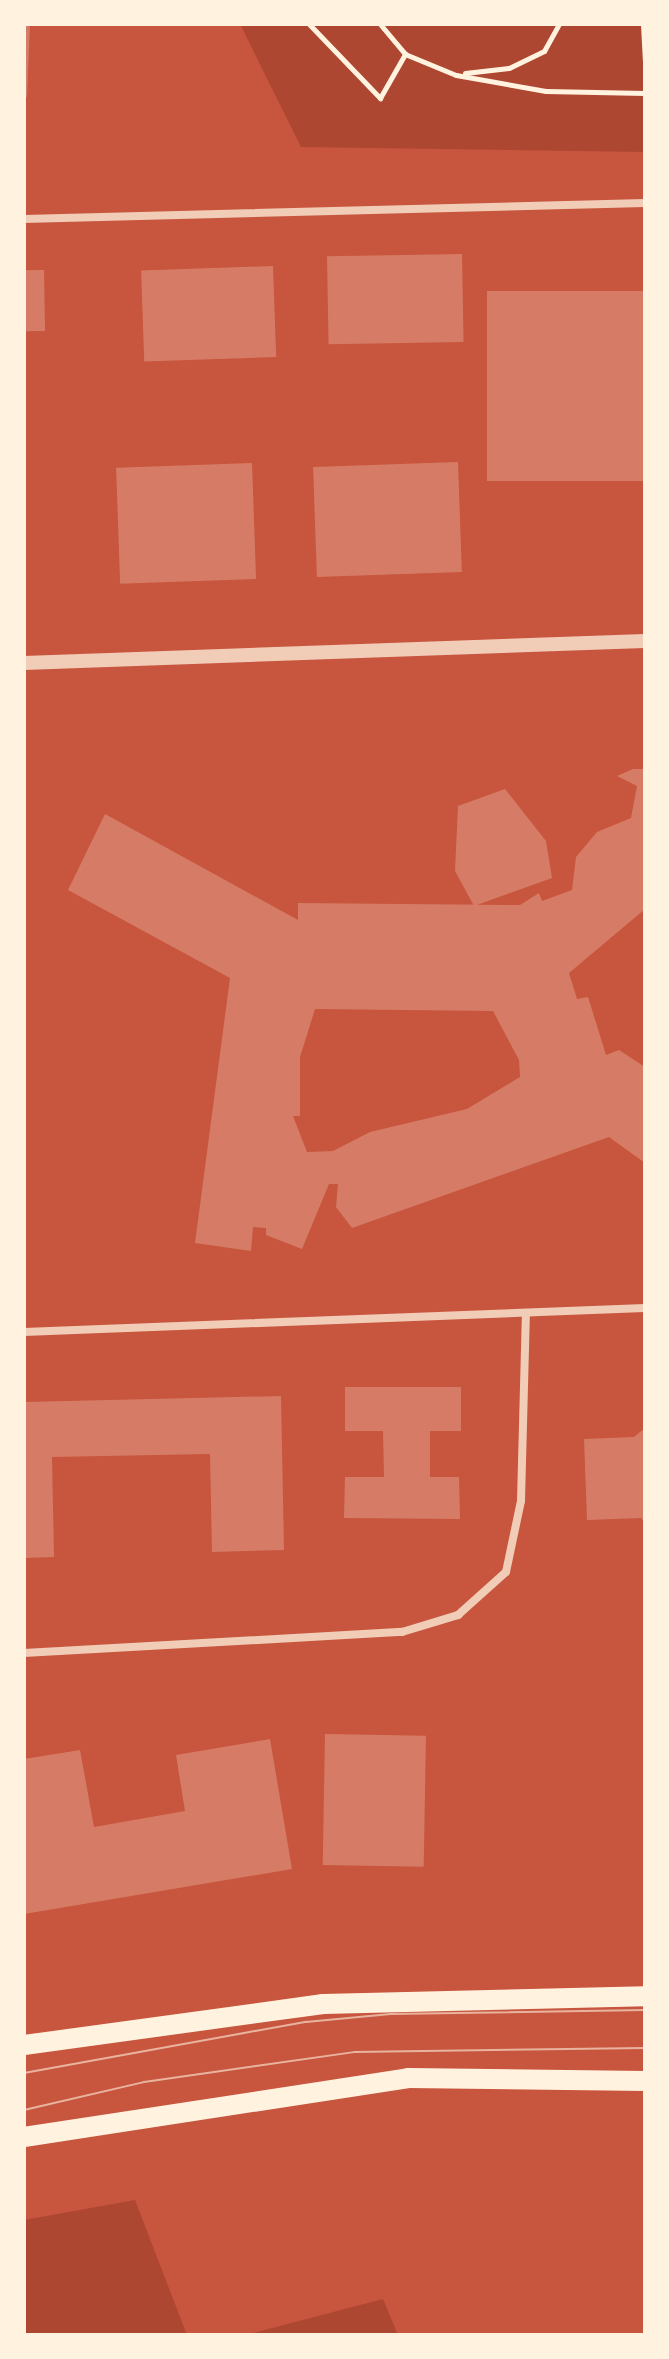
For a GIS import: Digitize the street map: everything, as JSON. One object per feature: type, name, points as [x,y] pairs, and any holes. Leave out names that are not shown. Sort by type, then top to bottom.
[{"type":"main road","points":[[24,2045],[323,2004],[645,1996]]},
{"type":"main road","points":[[24,2137],[408,2078],[645,2081]]},
{"type":"street","points":[[24,219],[645,203]]},
{"type":"street","points":[[24,663],[645,641]]},
{"type":"street","points":[[24,1332],[645,1308]]},
{"type":"street","points":[[24,1653],[402,1632],[458,1615],[506,1572],[521,1501],[526,1314]]},
{"type":"path","points":[[309,24],[380,98],[405,54]]},
{"type":"path","points":[[380,24],[405,54],[456,75],[546,91],[645,93]]},
{"type":"path","points":[[456,75],[509,68],[544,51],[559,24]]},
{"type":"path","points":[[643,24],[645,60]]},
{"type":"shaded area","points":[[240,24],[645,24],[645,152],[301,147]]},
{"type":"shaded area","points":[[135,2200],[187,2335],[24,2335],[24,2220]]},
{"type":"shaded area","points":[[383,2299],[398,2335],[245,2335]]},
{"type":"building","points":[[24,24],[30,24],[27,97],[24,96]]},
{"type":"building","points":[[462,254],[464,342],[329,344],[327,256]]},
{"type":"building","points":[[273,266],[276,357],[144,362],[141,271]]},
{"type":"building","points":[[24,270],[44,270],[45,331],[25,331]]},
{"type":"building","points":[[487,291],[645,291],[645,481],[487,481]]},
{"type":"building","points":[[458,462],[462,572],[317,577],[313,467]]},
{"type":"building","points":[[252,463],[256,579],[120,584],[116,468]]},
{"type":"building","points":[[633,769],[645,769],[645,909],[569,973],[577,999],[588,997],[606,1055],[619,1050],[645,1067],[645,1163],[609,1137],[352,1228],[336,1207],[338,1184],[329,1184],[302,1249],[266,1235],[266,1228],[253,1227],[251,1251],[195,1243],[230,978],[68,890],[105,814],[298,920],[298,903],[520,905],[539,893],[542,901],[572,890],[576,857],[597,832],[631,818],[637,786],[617,776]],"holes":[[[315,1009],[493,1011],[519,1060],[520,1077],[467,1109],[370,1132],[333,1151],[307,1152],[293,1116],[300,1116],[300,1057]]]},
{"type":"building","points":[[505,789],[546,841],[552,878],[474,906],[455,871],[458,806]]},
{"type":"building","points":[[345,1387],[461,1387],[461,1431],[430,1431],[430,1477],[459,1477],[460,1519],[344,1518],[345,1477],[384,1477],[383,1431],[345,1431]]},
{"type":"building","points":[[281,1396],[284,1550],[212,1552],[210,1454],[52,1457],[54,1557],[24,1558],[24,1402]]},
{"type":"building","points":[[645,1428],[645,1523],[641,1518],[587,1520],[584,1439],[634,1437]]},
{"type":"building","points":[[325,1734],[426,1736],[424,1867],[323,1865]]},
{"type":"building","points":[[270,1739],[292,1869],[24,1914],[24,1759],[80,1750],[94,1827],[185,1811],[176,1755]]},
{"type":"tram line","points":[[24,2073],[306,2022],[391,2014],[645,2010]]},
{"type":"tram line","points":[[24,2110],[144,2082],[354,2052],[645,2048]]}]
